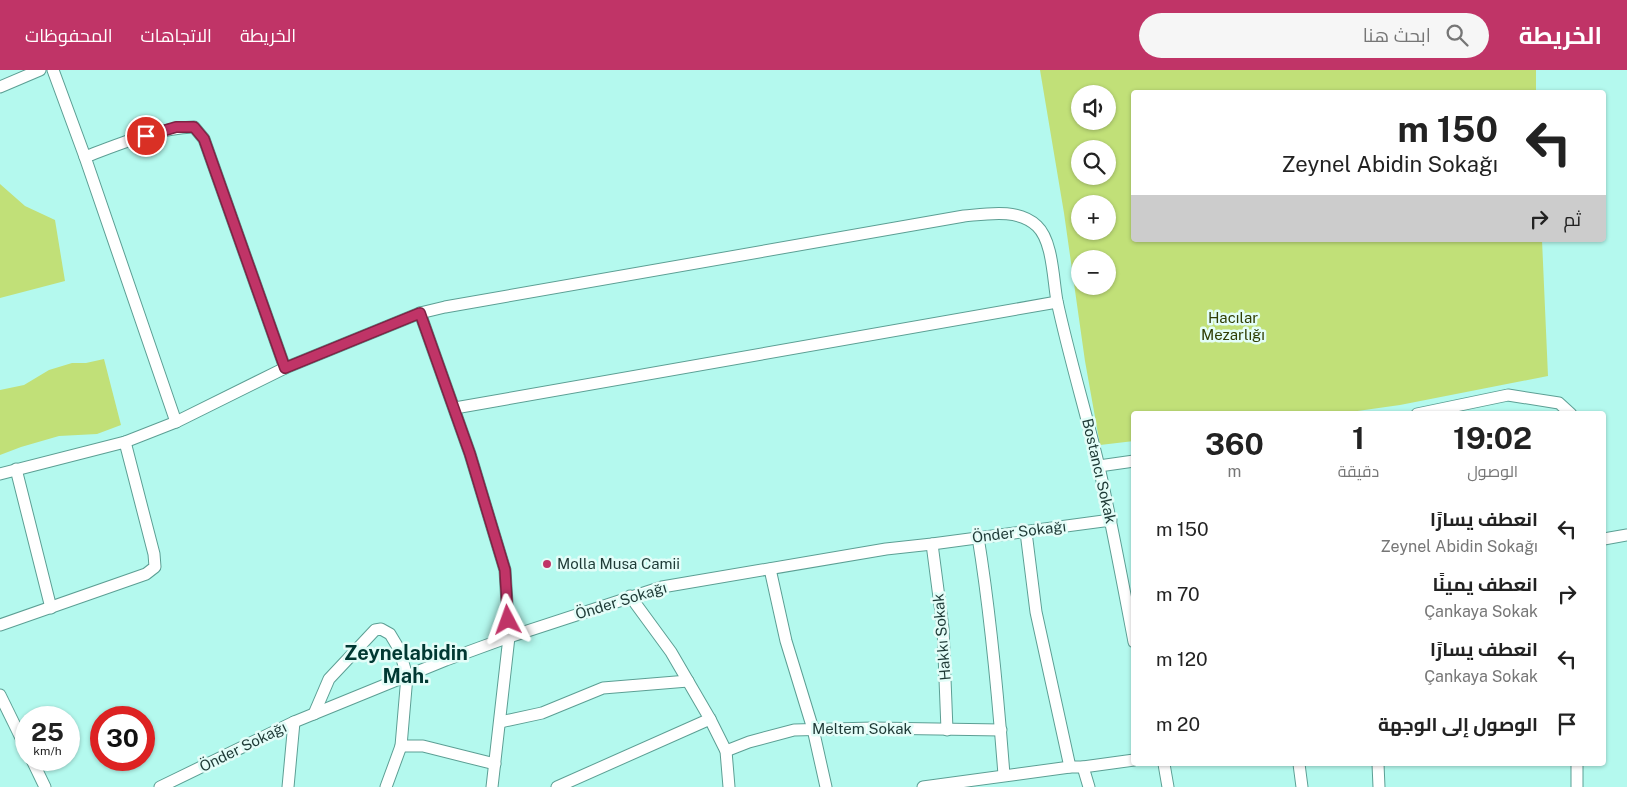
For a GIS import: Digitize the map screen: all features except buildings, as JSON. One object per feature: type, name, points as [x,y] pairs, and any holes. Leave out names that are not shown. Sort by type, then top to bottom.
[{"type":"street","points":[[0,87],[40,70]]},
{"type":"street","points":[[53,70],[85,157],[176,422]]},
{"type":"street","points":[[85,157],[116,144],[176,127],[194,127],[204,139],[285,368]]},
{"type":"street","name":"Bostancı Sokak","points":[[0,474],[124,442],[176,422],[285,368],[420,313],[602,279],[964,216],[989,214],[1018,216],[1036,225],[1043,233],[1048,246],[1057,302],[1099,466],[1131,626]]},
{"type":"street","points":[[455,408],[1057,302]]},
{"type":"street","points":[[420,313],[455,408],[505,570],[510,637],[492,787]]},
{"type":"street","points":[[1431,411],[1508,395],[1559,403],[1568,411]]},
{"type":"street","points":[[0,625],[146,574],[156,567],[124,442]]},
{"type":"street","points":[[1099,466],[1131,461]]},
{"type":"street","points":[[16,469],[51,608]]},
{"type":"street","name":"Önder Sokağı","points":[[160,787],[294,722],[407,676],[510,637],[662,587],[886,549],[1111,520]]},
{"type":"street","points":[[1026,532],[1036,612],[1070,767]]},
{"type":"street","points":[[1606,539],[1627,535]]},
{"type":"street","points":[[978,537],[986,590],[1004,775]]},
{"type":"street","name":"Hakkı Sokak","points":[[932,544],[943,628],[947,730]]},
{"type":"street","points":[[770,569],[786,641],[813,729],[826,787]]},
{"type":"street","points":[[630,596],[671,652],[710,719],[726,750],[729,787]]},
{"type":"street","points":[[314,714],[329,679],[375,630],[381,629],[390,634],[399,649],[407,676],[401,746],[386,787]]},
{"type":"street","points":[[500,722],[542,713],[603,688],[688,681]]},
{"type":"street","points":[[0,695],[15,726]]},
{"type":"street","points":[[557,787],[710,719]]},
{"type":"street","points":[[288,787],[294,722]]},
{"type":"street","name":"Meltem Sokak","points":[[726,750],[794,730],[873,728],[1001,730]]},
{"type":"street","points":[[401,746],[423,746],[495,764]]},
{"type":"street","points":[[923,787],[1004,775],[1131,760]]},
{"type":"street","points":[[1164,766],[1168,787]]},
{"type":"street","points":[[1299,766],[1302,787]]},
{"type":"street","points":[[1378,766],[1379,787]]},
{"type":"street","points":[[1577,766],[1577,787]]},
{"type":"street","points":[[1083,767],[1088,787]]},
{"type":"street","points":[[37,771],[45,787]]},
{"type":"green space","name":"Hacılar Mezarlığı","points":[[1040,70],[1536,70],[1536,90],[1131,90],[1131,242],[1542,242],[1548,376],[1400,405],[1357,411],[1131,411],[1131,441],[1100,445],[1076,295],[1116,295],[1116,250],[1071,250],[1071,262]]},
{"type":"green space","points":[[0,184],[25,206],[55,220],[65,281],[0,298]]},
{"type":"green space","points":[[104,359],[121,425],[97,434],[59,436],[0,455],[0,390],[24,385],[49,370],[72,363],[86,363]]},
{"type":"place","name":"Molla Musa Camii","points":[[547,564]]},
{"type":"district","name":"Zeynelabidin Mah.","points":[[406,664]]},
{"type":"route","points":[[146,136],[176,127],[194,127],[204,139],[285,368],[420,313],[455,408],[505,570],[508,620]]}]
